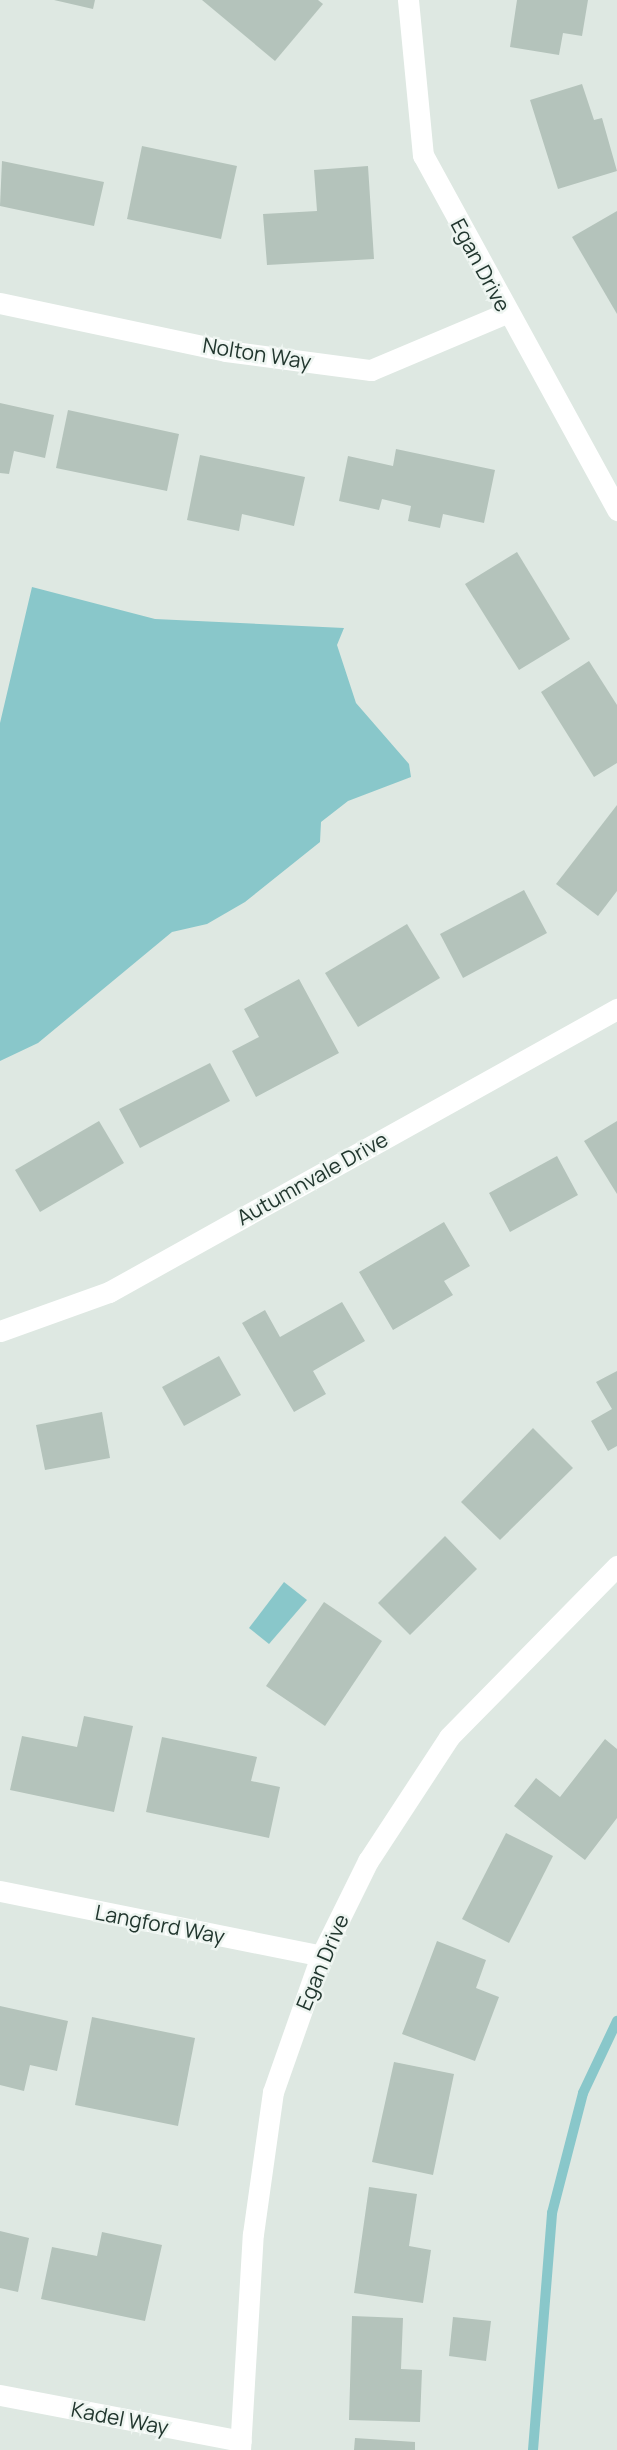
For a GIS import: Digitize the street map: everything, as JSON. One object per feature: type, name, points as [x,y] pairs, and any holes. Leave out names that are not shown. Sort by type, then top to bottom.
[{"type":"street","name":"Egan Drive","points":[[408,0],[423,155],[506,313],[617,510]]},
{"type":"street","name":"Nolton Way","points":[[0,303],[226,351],[371,370],[506,313]]},
{"type":"street","name":"Autumnvale Drive","points":[[0,1331],[109,1292],[617,1009]]},
{"type":"street","name":"Egan Drive","points":[[240,2446],[253,2234],[273,2092],[321,1956],[368,1861],[449,1737],[617,1566]]},
{"type":"street","name":"Langford Way","points":[[0,1892],[321,1956]]},
{"type":"street","name":"Kadel Way","points":[[0,2395],[240,2446]]},
{"type":"water","points":[[32,587],[155,619],[344,628],[337,645],[356,703],[409,764],[411,777],[348,801],[321,822],[320,842],[245,902],[207,924],[172,932],[38,1043],[0,1061],[0,723]]},
{"type":"water","points":[[284,1582],[307,1600],[269,1644],[249,1628]]},
{"type":"building","points":[[54,0],[95,0],[93,9]]},
{"type":"building","points":[[202,0],[318,0],[323,4],[275,61]]},
{"type":"building","points":[[517,0],[588,0],[582,36],[563,33],[559,55],[510,47]]},
{"type":"building","points":[[582,84],[594,120],[602,118],[617,171],[558,189],[530,100]]},
{"type":"building","points":[[142,146],[237,166],[221,239],[127,219]]},
{"type":"building","points":[[2,161],[104,182],[94,226],[0,206]]},
{"type":"building","points":[[368,166],[374,259],[267,265],[263,214],[317,211],[314,170]]},
{"type":"building","points":[[617,211],[617,314],[572,237]]},
{"type":"building","points":[[0,403],[54,415],[45,458],[14,451],[9,474],[0,473]]},
{"type":"building","points":[[68,410],[179,434],[167,491],[56,468]]},
{"type":"building","points":[[396,449],[495,470],[484,523],[443,514],[440,528],[408,521],[411,506],[382,499],[379,510],[339,501],[348,456],[393,466]]},
{"type":"building","points":[[200,455],[305,477],[294,526],[242,514],[239,531],[187,520]]},
{"type":"building","points":[[517,552],[570,639],[519,670],[465,584]]},
{"type":"building","points":[[589,661],[617,705],[617,763],[594,777],[541,692]]},
{"type":"building","points":[[617,805],[617,891],[598,916],[556,884]]},
{"type":"building","points":[[524,890],[547,933],[463,978],[440,934]]},
{"type":"building","points":[[407,924],[440,978],[358,1027],[325,973]]},
{"type":"building","points":[[299,979],[339,1053],[256,1097],[232,1051],[259,1037],[244,1009]]},
{"type":"building","points":[[210,1063],[230,1101],[140,1148],[119,1109]]},
{"type":"building","points":[[99,1121],[124,1163],[40,1212],[15,1170]]},
{"type":"building","points":[[617,1121],[617,1194],[584,1141]]},
{"type":"building","points":[[557,1156],[578,1195],[510,1232],[489,1193]]},
{"type":"building","points":[[444,1222],[470,1266],[444,1281],[453,1295],[393,1330],[359,1272]]},
{"type":"building","points":[[342,1302],[365,1341],[313,1371],[326,1394],[294,1412],[242,1323],[265,1310],[280,1337]]},
{"type":"building","points":[[219,1356],[241,1395],[184,1426],[162,1387]]},
{"type":"building","points":[[617,1371],[617,1446],[608,1451],[591,1421],[612,1409],[596,1382]]},
{"type":"building","points":[[102,1412],[110,1458],[45,1470],[36,1425]]},
{"type":"building","points":[[533,1428],[573,1468],[500,1540],[461,1502]]},
{"type":"building","points":[[445,1536],[477,1569],[410,1635],[378,1603]]},
{"type":"building","points":[[324,1602],[382,1641],[325,1726],[266,1686]]},
{"type":"building","points":[[84,1716],[133,1726],[114,1812],[10,1790],[22,1736],[77,1747]]},
{"type":"building","points":[[162,1737],[257,1757],[251,1781],[280,1787],[269,1838],[146,1812]]},
{"type":"building","points":[[605,1739],[617,1749],[617,1818],[585,1860],[514,1806],[536,1778],[560,1797]]},
{"type":"building","points":[[506,1833],[553,1856],[509,1943],[462,1919]]},
{"type":"building","points":[[437,1941],[486,1960],[476,1988],[499,1997],[475,2061],[402,2034]]},
{"type":"building","points":[[0,2006],[68,2021],[57,2071],[30,2065],[24,2091],[0,2085]]},
{"type":"building","points":[[92,2017],[195,2038],[178,2126],[75,2105]]},
{"type":"building","points":[[394,2062],[454,2074],[433,2175],[372,2162]]},
{"type":"building","points":[[369,2187],[417,2194],[409,2246],[431,2250],[423,2303],[354,2293]]},
{"type":"building","points":[[0,2231],[29,2238],[18,2292],[0,2288]]},
{"type":"building","points":[[102,2232],[162,2245],[145,2321],[41,2299],[52,2247],[97,2256]]},
{"type":"building","points":[[352,2316],[403,2318],[401,2369],[422,2370],[420,2422],[349,2420]]},
{"type":"building","points":[[453,2317],[491,2321],[486,2361],[449,2356]]},
{"type":"building","points":[[355,2438],[415,2442],[415,2450],[354,2450]]},
{"type":"waterway","points":[[533,2450],[552,2213],[583,2093],[617,2021]]}]
